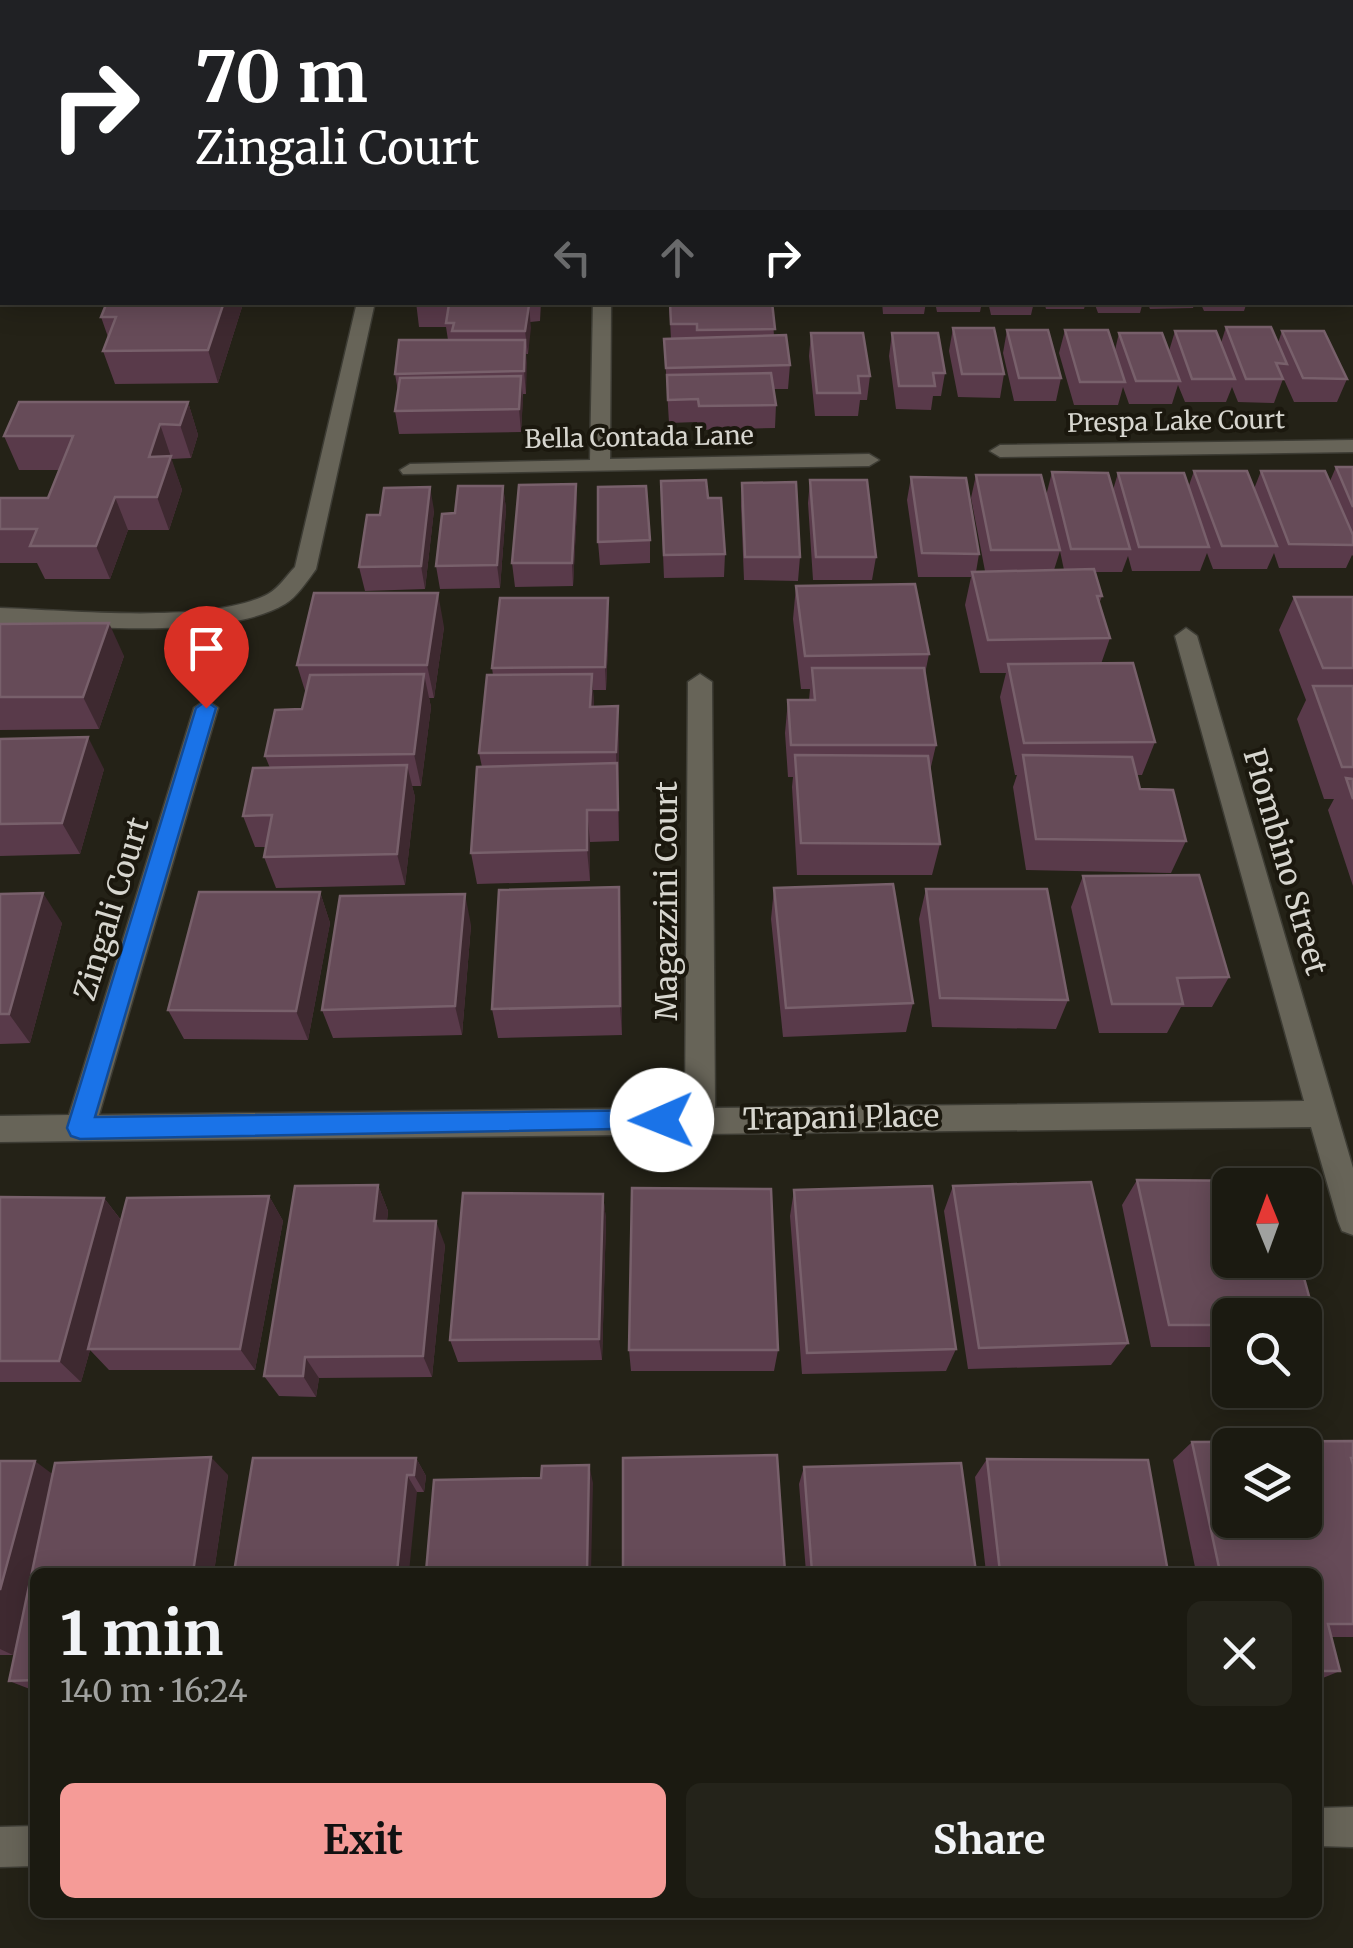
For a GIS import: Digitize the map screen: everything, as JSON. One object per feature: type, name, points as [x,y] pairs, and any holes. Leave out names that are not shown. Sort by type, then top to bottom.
[{"type":"street","points":[[0,616],[188,616],[240,612],[278,598],[305,568],[365,305]]},
{"type":"street","points":[[600,466],[602,305]]},
{"type":"street","name":"Prespa Lake Court","points":[[1000,451],[1353,446]]},
{"type":"street","name":"Bella Contada Lane","points":[[410,470],[869,460]]},
{"type":"street","name":"Piombino Street","points":[[1186,636],[1353,1221]]},
{"type":"street","name":"Magazzini Court","points":[[700,682],[700,1120]]},
{"type":"street","name":"Zingali Court","points":[[80,1128],[206,708]]},
{"type":"street","name":"Trapani Place","points":[[0,1129],[1323,1114]]},
{"type":"street","points":[[1322,1827],[1353,1826]]},
{"type":"street","points":[[0,1847],[30,1846]]},
{"type":"building","points":[[106,305],[223,305],[208,350],[103,351],[116,317],[101,317]]},
{"type":"building","points":[[449,305],[529,305],[525,331],[452,331],[454,323],[446,323]]},
{"type":"building","points":[[670,305],[772,305],[775,329],[697,330],[697,324],[671,324]]},
{"type":"building","points":[[1226,327],[1271,327],[1287,364],[1276,363],[1283,379],[1246,379]]},
{"type":"building","points":[[953,328],[994,328],[1004,374],[962,374]]},
{"type":"building","points":[[1007,330],[1048,330],[1061,378],[1019,378]]},
{"type":"building","points":[[1065,330],[1108,330],[1125,382],[1080,382]]},
{"type":"building","points":[[1175,331],[1216,331],[1235,379],[1192,379]]},
{"type":"building","points":[[1282,331],[1324,331],[1347,379],[1303,378]]},
{"type":"building","points":[[811,333],[863,333],[870,376],[858,376],[860,393],[817,393]]},
{"type":"building","points":[[892,333],[938,333],[945,373],[933,373],[935,386],[899,386]]},
{"type":"building","points":[[1119,333],[1162,333],[1180,381],[1136,381]]},
{"type":"building","points":[[786,335],[790,365],[666,368],[664,339]]},
{"type":"building","points":[[399,340],[525,340],[524,371],[395,374]]},
{"type":"building","points":[[771,373],[776,405],[699,406],[698,399],[668,400],[667,375]]},
{"type":"building","points":[[521,376],[519,409],[395,411],[400,378]]},
{"type":"building","points":[[19,402],[188,402],[180,425],[160,424],[149,457],[171,456],[157,497],[115,497],[96,546],[30,546],[37,529],[0,529],[0,498],[48,498],[73,436],[4,436]]},
{"type":"building","points":[[1336,467],[1353,467],[1353,507]]},
{"type":"building","points":[[1194,471],[1247,471],[1277,546],[1222,546]]},
{"type":"building","points":[[1261,471],[1325,471],[1353,535],[1353,545],[1289,544]]},
{"type":"building","points":[[1052,472],[1108,473],[1130,549],[1071,549]]},
{"type":"building","points":[[1118,473],[1184,473],[1209,547],[1139,547]]},
{"type":"building","points":[[976,475],[1041,475],[1060,550],[991,550]]},
{"type":"building","points":[[911,477],[966,478],[979,554],[922,553]]},
{"type":"building","points":[[706,480],[708,498],[721,498],[725,554],[664,555],[661,481]]},
{"type":"building","points":[[810,480],[867,480],[876,557],[816,557]]},
{"type":"building","points":[[796,482],[800,557],[745,557],[742,483]]},
{"type":"building","points":[[576,484],[572,563],[512,563],[519,485]]},
{"type":"building","points":[[458,486],[503,486],[497,565],[436,566],[442,514],[455,513]]},
{"type":"building","points":[[646,486],[650,540],[598,542],[598,487]]},
{"type":"building","points":[[430,487],[421,566],[359,567],[367,515],[380,515],[384,488]]},
{"type":"building","points":[[1094,569],[1102,596],[1097,596],[1110,638],[988,640],[972,572]]},
{"type":"building","points":[[915,584],[929,654],[805,656],[796,586]]},
{"type":"building","points":[[314,593],[438,593],[427,665],[297,665]]},
{"type":"building","points":[[1294,597],[1353,597],[1353,668],[1323,668]]},
{"type":"building","points":[[500,598],[608,598],[605,667],[492,668]]},
{"type":"building","points":[[109,623],[83,697],[0,697],[0,624]]},
{"type":"building","points":[[1133,663],[1155,742],[1024,743],[1008,664]]},
{"type":"building","points":[[812,668],[924,668],[936,745],[791,745],[788,700],[815,700]]},
{"type":"building","points":[[424,674],[414,754],[265,756],[275,710],[302,709],[310,675]]},
{"type":"building","points":[[592,674],[590,707],[618,706],[616,752],[479,753],[487,675]]},
{"type":"building","points":[[1313,686],[1353,686],[1353,767],[1342,767]]},
{"type":"building","points":[[88,737],[62,823],[0,824],[0,739]]},
{"type":"building","points":[[795,755],[928,756],[940,844],[801,843]]},
{"type":"building","points":[[1023,755],[1132,757],[1140,789],[1173,790],[1186,841],[1036,839]]},
{"type":"building","points":[[617,763],[618,810],[587,810],[587,850],[471,853],[477,767]]},
{"type":"building","points":[[407,765],[397,854],[264,857],[272,815],[243,816],[253,768]]},
{"type":"building","points":[[1346,778],[1353,779],[1353,799]]},
{"type":"building","points":[[1199,875],[1229,977],[1177,978],[1183,1004],[1112,1004],[1083,876]]},
{"type":"building","points":[[893,884],[913,1003],[786,1008],[774,888]]},
{"type":"building","points":[[619,887],[620,1006],[492,1009],[499,890]]},
{"type":"building","points":[[926,889],[1047,889],[1068,1000],[940,998]]},
{"type":"building","points":[[199,892],[320,892],[296,1011],[168,1010]]},
{"type":"building","points":[[43,893],[9,1014],[0,1014],[0,894]]},
{"type":"building","points":[[465,894],[455,1006],[322,1010],[340,896]]},
{"type":"building","points":[[1137,1180],[1212,1181],[1212,1278],[1304,1278],[1310,1298],[1212,1298],[1212,1325],[1169,1325]]},
{"type":"building","points":[[1091,1182],[1128,1343],[979,1348],[953,1186]]},
{"type":"building","points":[[378,1185],[374,1221],[436,1221],[423,1356],[305,1357],[303,1376],[264,1376],[295,1186]]},
{"type":"building","points":[[932,1186],[956,1349],[807,1353],[794,1190]]},
{"type":"building","points":[[632,1188],[771,1189],[778,1350],[629,1350]]},
{"type":"building","points":[[463,1193],[603,1194],[599,1339],[450,1340]]},
{"type":"building","points":[[269,1196],[240,1349],[88,1349],[127,1198]]},
{"type":"building","points":[[0,1197],[104,1198],[59,1361],[0,1361]]},
{"type":"building","points":[[1322,1441],[1353,1441],[1353,1624],[1328,1624],[1340,1671],[1322,1671],[1322,1568],[1219,1568],[1213,1538],[1322,1538]]},
{"type":"building","points":[[1192,1442],[1212,1442],[1212,1535]]},
{"type":"building","points":[[777,1455],[785,1568],[623,1568],[623,1458]]},
{"type":"building","points":[[211,1457],[194,1568],[33,1568],[55,1463]]},
{"type":"building","points":[[253,1458],[416,1458],[414,1475],[407,1475],[397,1568],[235,1568]]},
{"type":"building","points":[[987,1459],[1148,1460],[1167,1568],[1000,1568]]},
{"type":"building","points":[[0,1461],[35,1461],[0,1590]]},
{"type":"building","points":[[961,1463],[975,1568],[812,1568],[804,1467]]},
{"type":"building","points":[[589,1465],[587,1568],[426,1568],[434,1480],[541,1478],[542,1466]]},
{"type":"building","points":[[30,1581],[30,1680],[9,1681]]},
{"type":"route","points":[[206,708],[80,1128],[662,1120]]}]
